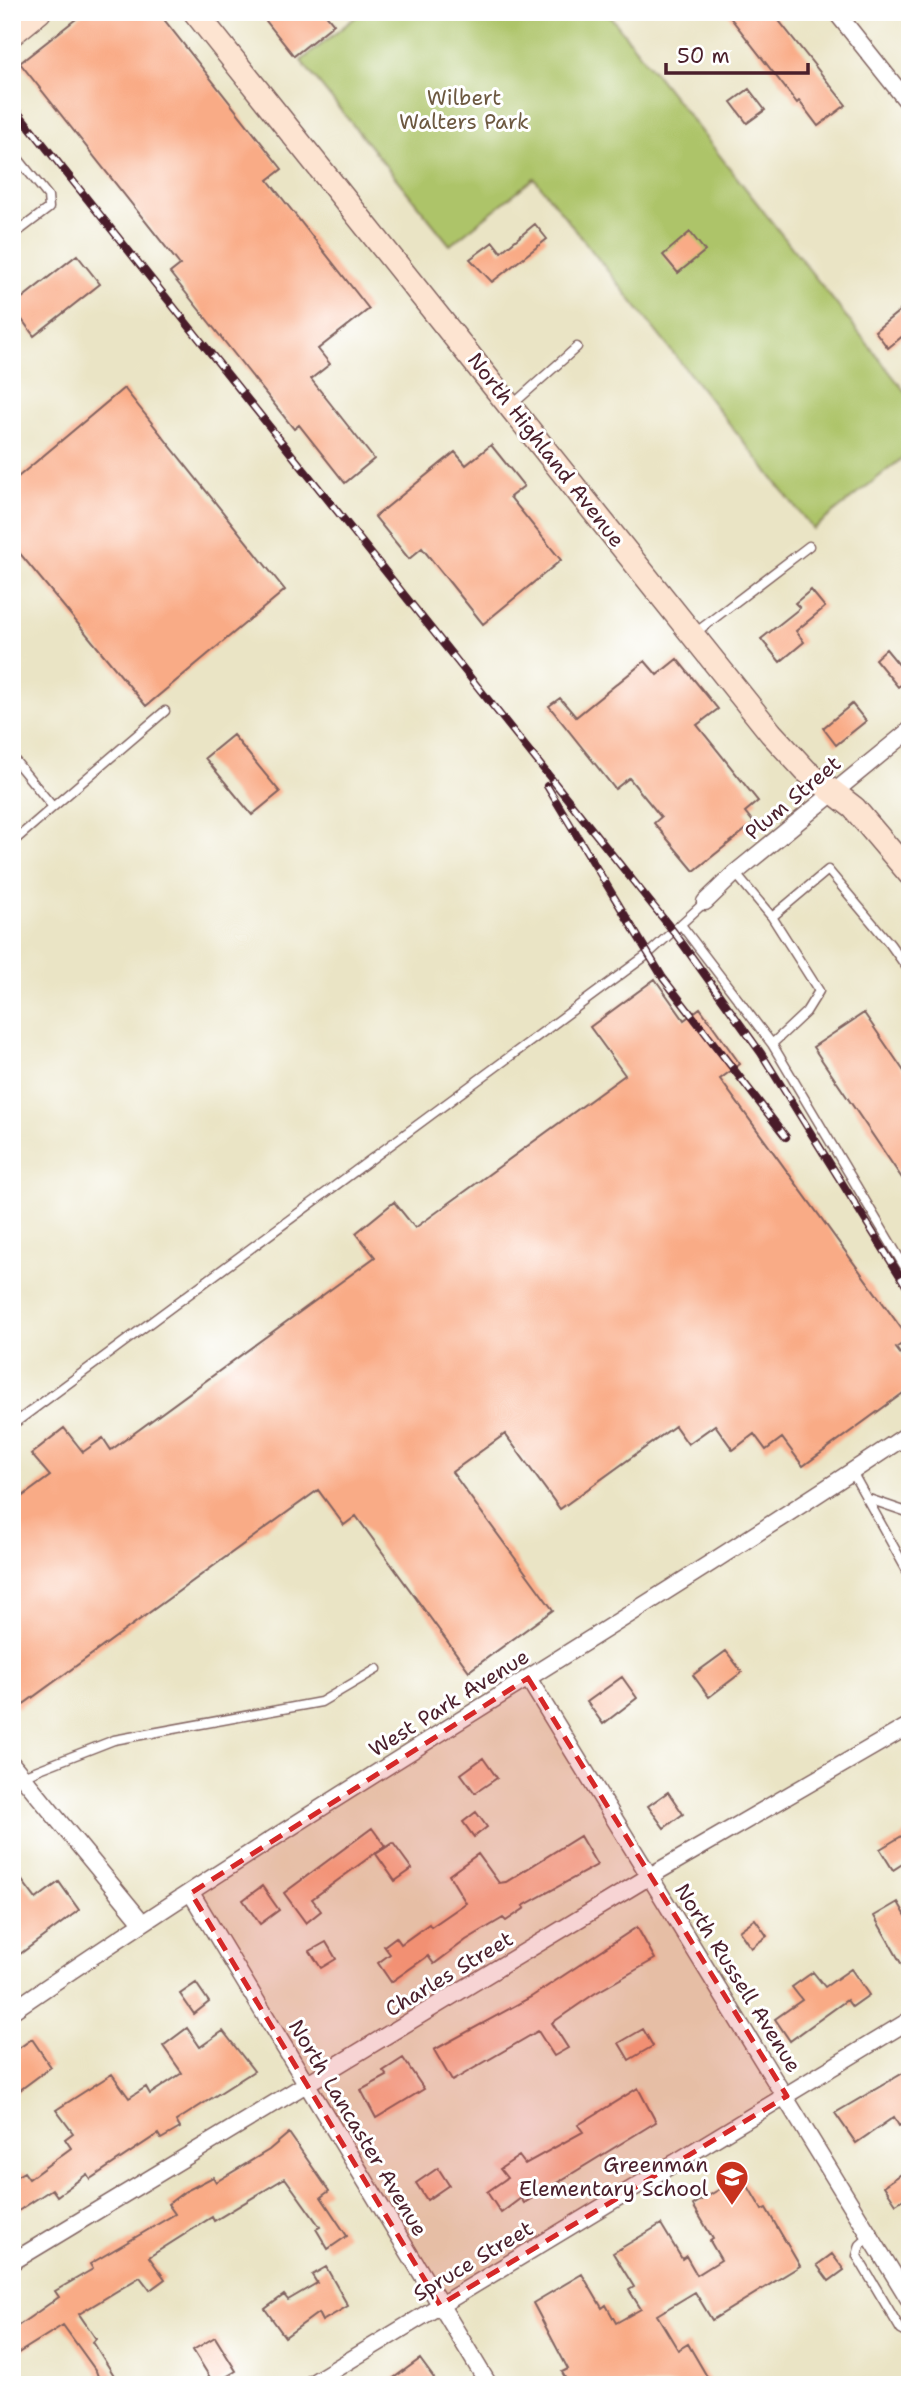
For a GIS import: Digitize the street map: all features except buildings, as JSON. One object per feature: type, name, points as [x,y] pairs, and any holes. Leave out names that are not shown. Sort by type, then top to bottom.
[{"type":"street","points":[[12,34],[39,12]]},
{"type":"street","name":"North Highland Avenue","points":[[195,12],[771,733],[806,771],[855,807],[910,874]]},
{"type":"street","points":[[836,12],[910,105]]},
{"type":"street","name":"Plum Street","points":[[705,902],[735,873],[910,730]]},
{"type":"street","name":"West Park Avenue","points":[[12,2011],[142,1922],[910,1433]]},
{"type":"street","name":"North Russell Avenue","points":[[528,1678],[787,2096],[910,2301]]},
{"type":"street","name":"Charles Street","points":[[12,2262],[650,1876],[910,1725]]},
{"type":"street","points":[[17,1770],[142,1922]]},
{"type":"street","name":"North Lancaster Avenue","points":[[191,1893],[489,2385]]},
{"type":"street","name":"Spruce Street","points":[[309,2385],[910,2020]]},
{"type":"lane","points":[[12,151],[48,197],[49,208],[12,236]]},
{"type":"lane","points":[[511,406],[577,347]]},
{"type":"lane","points":[[692,635],[809,546]]},
{"type":"lane","points":[[12,837],[15,840],[165,711]]},
{"type":"lane","points":[[12,757],[53,807]]},
{"type":"lane","points":[[772,917],[828,870],[910,972]]},
{"type":"lane","points":[[735,873],[772,917],[819,991],[806,1012],[772,1044]]},
{"type":"lane","points":[[12,1425],[682,926],[705,902]]},
{"type":"lane","points":[[682,926],[772,1044],[910,1276]]},
{"type":"lane","points":[[852,1472],[910,1576]]},
{"type":"lane","points":[[866,1497],[910,1513]]},
{"type":"lane","points":[[17,1770],[114,1740],[321,1702],[377,1669]]},
{"type":"lane","points":[[870,2236],[860,2245],[857,2256],[901,2330],[910,2335]]},
{"type":"highlighted area","points":[[528,1678],[787,2096],[440,2305],[191,1893]]},
{"type":"green space","name":"Wilbert Walters Park","points":[[362,12],[607,12],[910,398],[910,452],[813,529],[534,178],[450,245],[301,61]]},
{"type":"railway","points":[[12,105],[674,932],[761,1053],[910,1292]]},
{"type":"railway","points":[[547,786],[663,978],[786,1137]]},
{"type":"place","name":"Greenman Elementary School","points":[[732,2207]]}]
